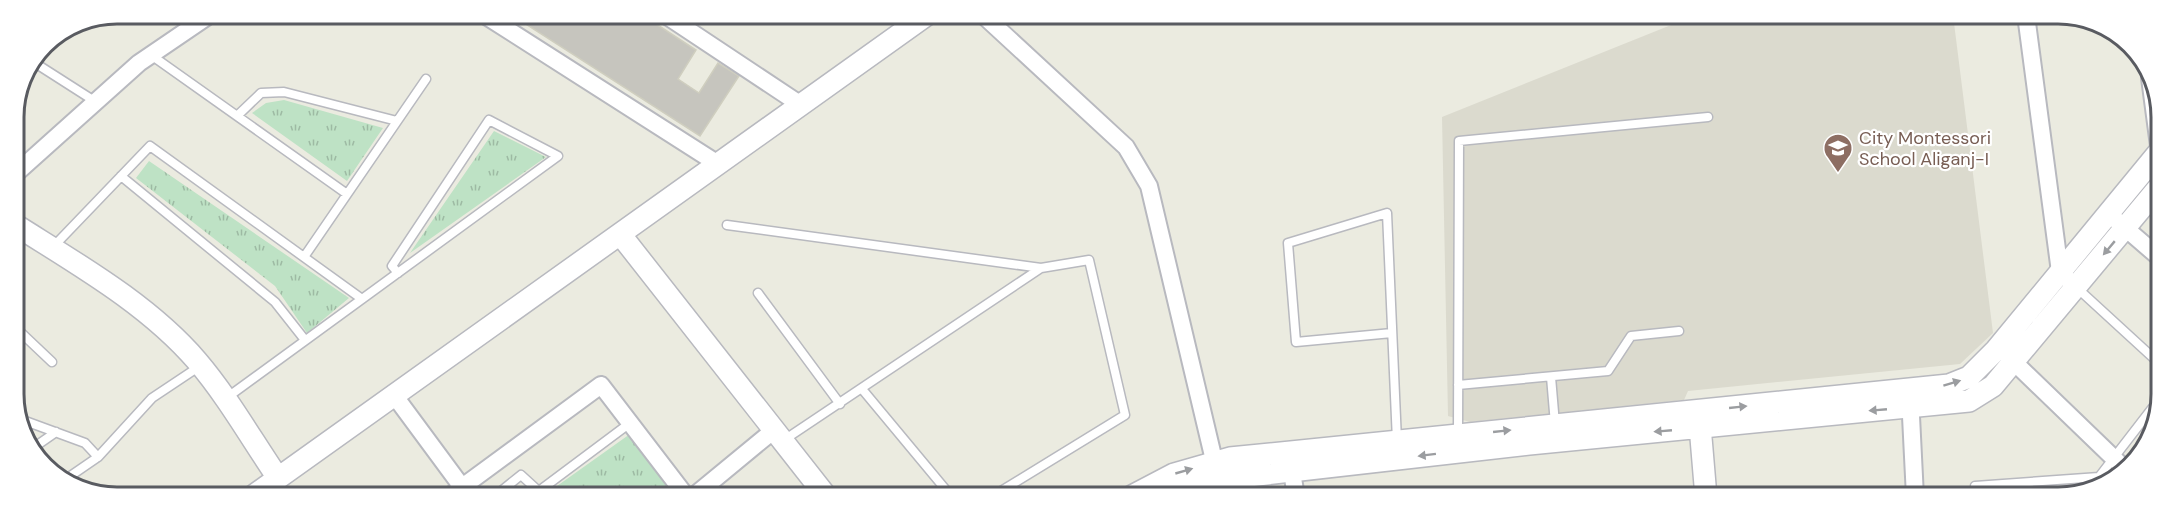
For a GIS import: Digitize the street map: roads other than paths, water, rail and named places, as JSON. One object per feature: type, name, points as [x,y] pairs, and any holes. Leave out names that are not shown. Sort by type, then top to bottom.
[{"type":"street","points":[[24,166],[151,55],[196,24]]},
{"type":"street","points":[[499,24],[718,164]]},
{"type":"street","points":[[679,24],[801,105]]},
{"type":"street","points":[[266,487],[914,24]]},
{"type":"street","points":[[993,24],[1125,147],[1149,186],[1217,472]]},
{"type":"street","points":[[2027,24],[2060,272],[2076,287]]},
{"type":"street","points":[[1910,398],[1969,377],[1996,350],[2151,162]]},
{"type":"street","points":[[1149,487],[1174,474],[1217,472],[1291,462],[1910,398],[1969,401],[1993,386],[2151,198]]},
{"type":"street","points":[[2108,213],[2151,250]]},
{"type":"street","points":[[620,234],[819,487]]},
{"type":"street","points":[[24,236],[52,248],[92,274],[155,322],[200,365],[278,478]]},
{"type":"street","points":[[2014,362],[2119,464]]},
{"type":"street","points":[[461,487],[601,385],[679,487]]},
{"type":"street","points":[[394,395],[453,487]]},
{"type":"street","points":[[1910,398],[1915,487]]},
{"type":"street","points":[[1291,462],[1397,441],[1555,425],[1699,419]]},
{"type":"street","points":[[1699,419],[1705,487]]},
{"type":"street","points":[[707,487],[778,436]]},
{"type":"street","points":[[1291,462],[1295,487]]},
{"type":"street","points":[[1191,487],[1217,472]]},
{"type":"lane","points":[[151,55],[347,194]]},
{"type":"lane","points":[[40,66],[96,102]]},
{"type":"lane","points":[[304,257],[426,79]]},
{"type":"lane","points":[[237,116],[261,93],[284,92],[397,121]]},
{"type":"lane","points":[[1458,435],[1459,141],[1708,117]]},
{"type":"lane","points":[[224,400],[305,340],[398,273],[558,156],[489,120],[392,266],[398,273]]},
{"type":"lane","points":[[52,248],[150,146],[362,299]]},
{"type":"lane","points":[[121,176],[275,302],[305,340]]},
{"type":"lane","points":[[1392,333],[1296,342],[1288,243],[1386,213],[1392,333],[1397,441]]},
{"type":"lane","points":[[727,225],[1041,268],[1089,260],[1125,415],[1008,487]]},
{"type":"lane","points":[[778,436],[840,404],[1041,268]]},
{"type":"lane","points":[[2076,287],[2151,356]]},
{"type":"lane","points":[[758,293],[840,404]]},
{"type":"lane","points":[[1458,385],[1608,371],[1631,336],[1679,331]]},
{"type":"lane","points":[[24,336],[52,362]]},
{"type":"lane","points":[[71,475],[98,457],[152,398],[200,365]]},
{"type":"lane","points":[[1551,376],[1555,425]]},
{"type":"lane","points":[[862,389],[944,487]]},
{"type":"lane","points":[[2102,475],[2149,413]]},
{"type":"lane","points":[[29,422],[85,443],[98,457]]},
{"type":"lane","points":[[549,487],[630,423]]},
{"type":"lane","points":[[38,444],[56,432]]},
{"type":"lane","points":[[507,487],[521,476],[534,487]]},
{"type":"lane","points":[[1975,487],[2093,480]]},
{"type":"place","name":"City Montessori School Aliganj-I","points":[[1838,174]]}]
